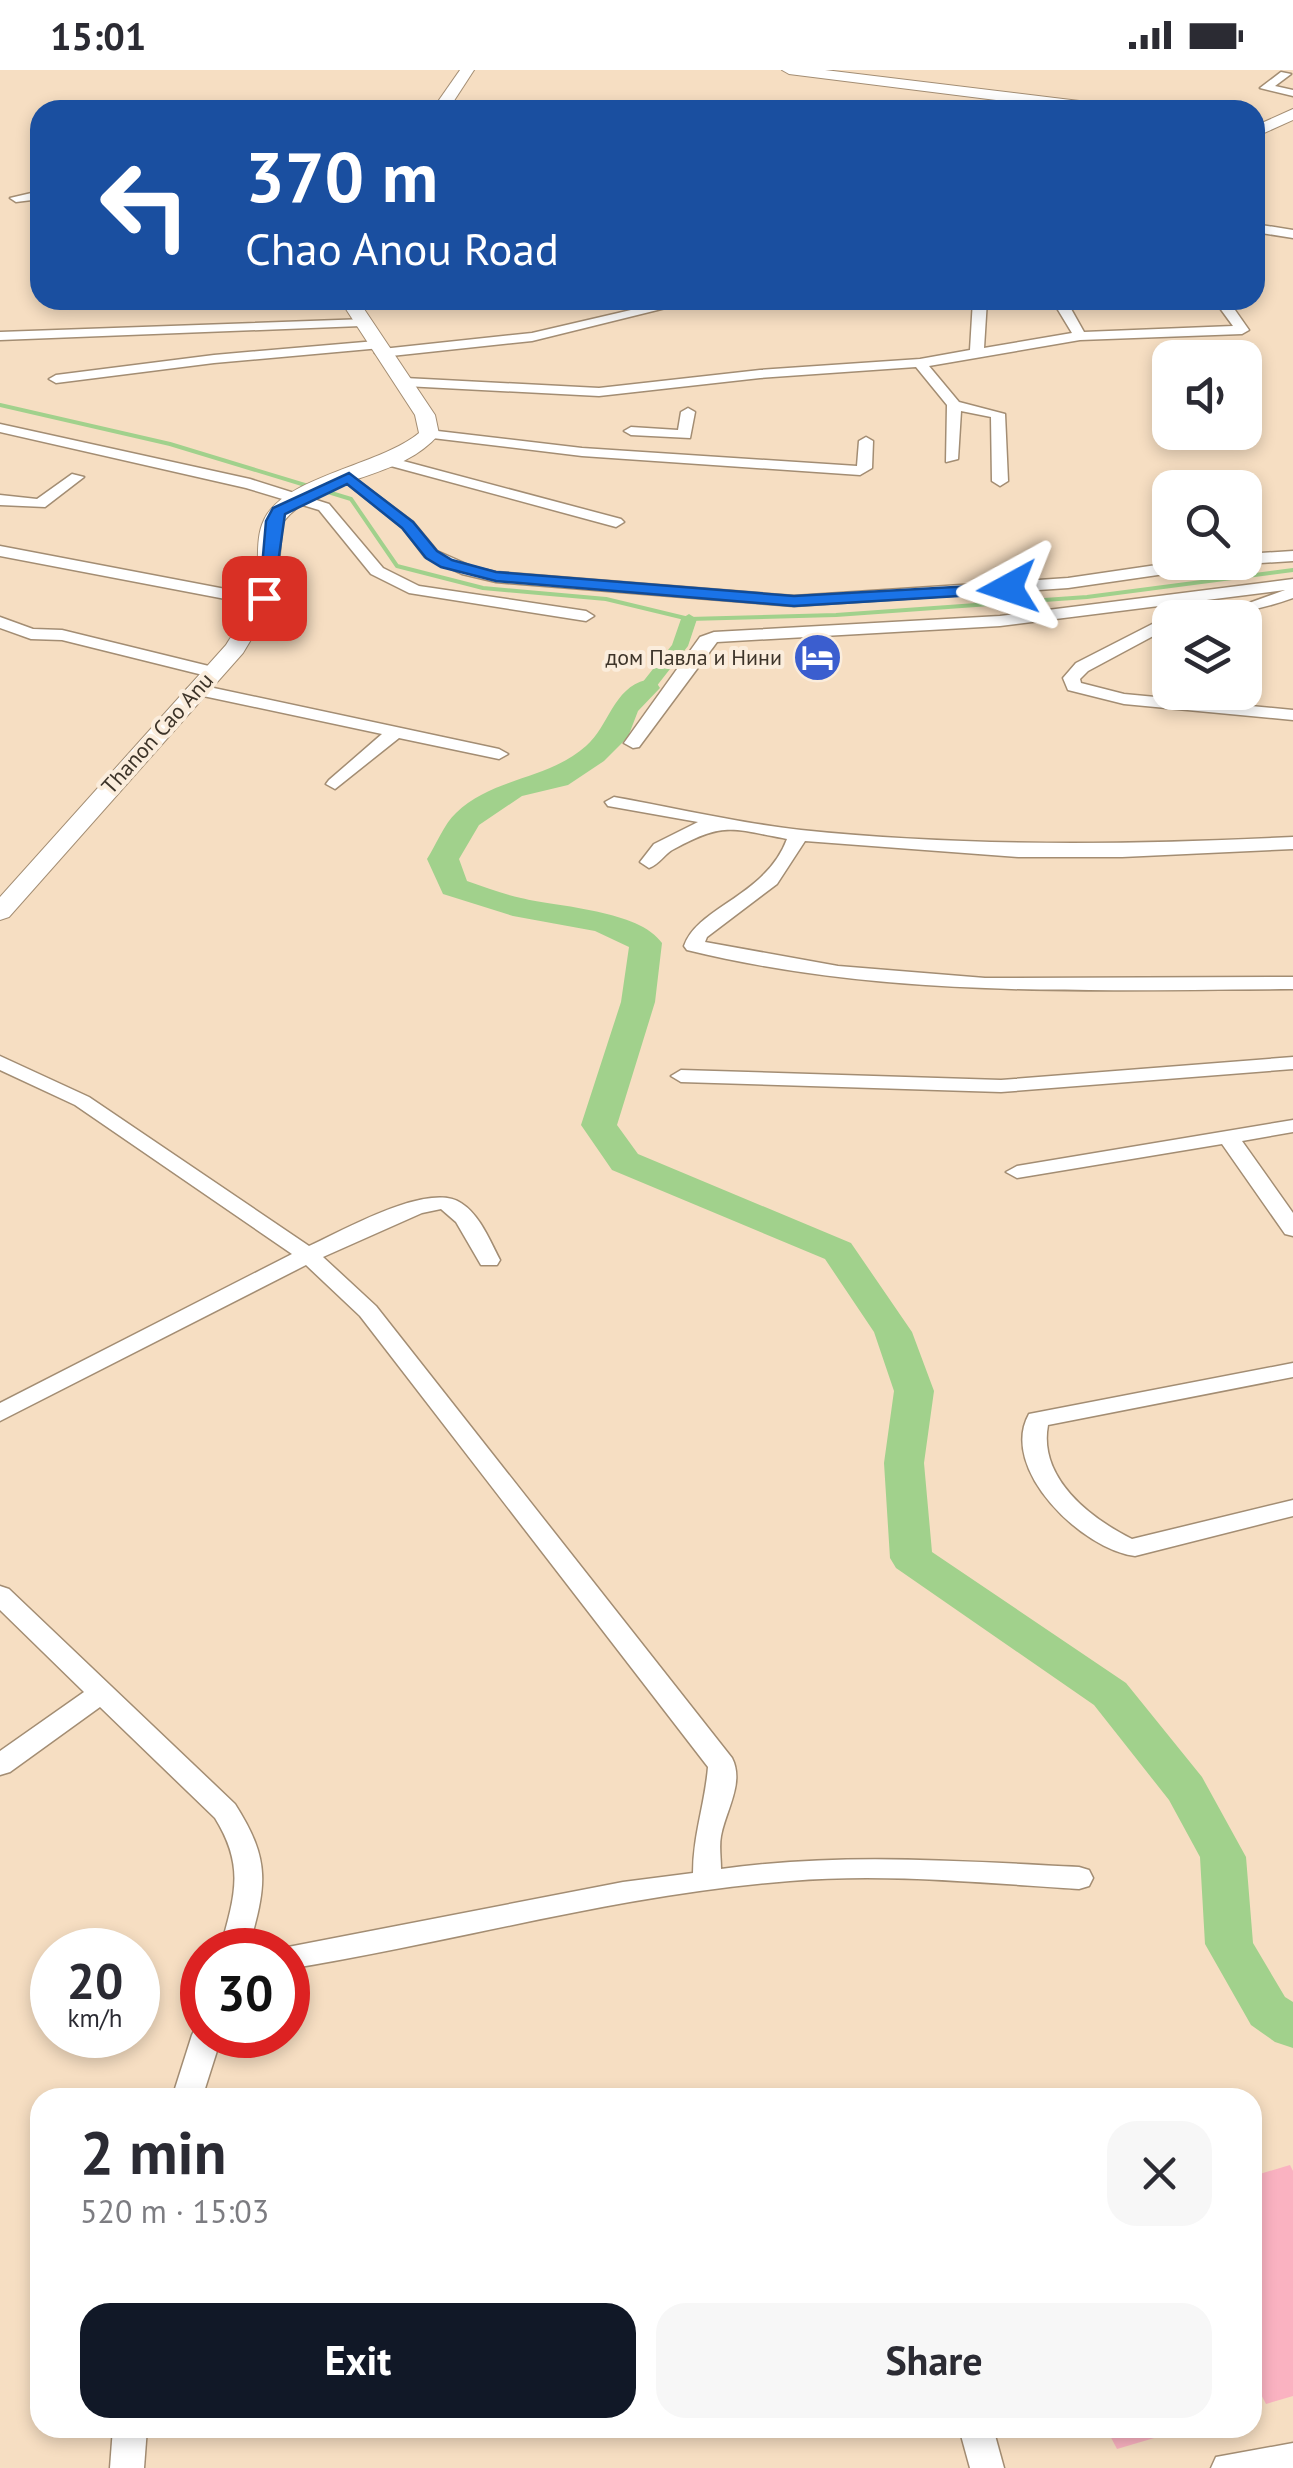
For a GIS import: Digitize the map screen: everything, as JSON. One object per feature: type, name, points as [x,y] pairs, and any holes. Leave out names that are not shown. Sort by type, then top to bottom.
[{"type":"street","points":[[447,100],[467,70]]},
{"type":"street","points":[[789,70],[1031,100]]},
{"type":"street","points":[[1284,74],[1266,88],[1293,93]]},
{"type":"street","points":[[1265,127],[1293,114]]},
{"type":"street","points":[[16,198],[30,196]]},
{"type":"street","points":[[1265,230],[1293,234]]},
{"type":"street","points":[[354,310],[405,382],[428,420],[430,434]]},
{"type":"street","points":[[56,379],[214,359],[532,336],[647,310]]},
{"type":"street","points":[[977,352],[979,310]]},
{"type":"street","points":[[1066,310],[1080,336]]},
{"type":"street","points":[[405,382],[491,384],[581,393],[760,374],[920,363],[1080,336],[1242,330],[1228,310]]},
{"type":"street","points":[[0,336],[361,322]]},
{"type":"street","points":[[920,363],[954,405],[998,414],[1000,481]]},
{"type":"street","points":[[951,459],[954,405]]},
{"type":"street","points":[[615,454],[631,423],[685,435],[688,412]]},
{"type":"street","points":[[0,428],[321,489],[408,525],[432,554],[447,564],[496,576],[751,600],[845,600],[1068,583],[1152,571]]},
{"type":"street","points":[[0,448],[24,433]]},
{"type":"street","points":[[321,489],[392,462],[430,434],[615,454],[860,471],[865,468],[866,441]]},
{"type":"street","points":[[392,462],[616,522]]},
{"type":"street","points":[[0,500],[40,504],[77,477]]},
{"type":"street","points":[[321,489],[324,507],[376,571],[414,590],[586,616]]},
{"type":"street","name":"Thanon Cao Anu","points":[[0,912],[235,648],[264,598],[278,511],[321,489]]},
{"type":"street","points":[[0,551],[264,598]]},
{"type":"street","points":[[1262,559],[1293,556]]},
{"type":"street","points":[[1262,602],[1293,588]]},
{"type":"street","points":[[633,742],[706,641],[714,637],[1000,621],[1293,588]]},
{"type":"street","points":[[0,622],[30,634],[62,635],[204,680],[395,732],[499,754]]},
{"type":"street","points":[[1152,630],[1082,666],[1071,678],[1074,686],[1152,702]]},
{"type":"street","points":[[1240,710],[1293,715]]},
{"type":"street","points":[[335,784],[395,732]]},
{"type":"street","points":[[614,802],[798,836],[1018,851],[1122,851],[1293,843]]},
{"type":"street","points":[[649,862],[661,848],[707,825],[724,822]]},
{"type":"street","points":[[798,836],[782,873],[698,934],[694,946],[838,972],[985,984],[1293,982]]},
{"type":"street","points":[[0,1062],[82,1102],[310,1256],[368,1311],[722,1765],[719,1803],[708,1835],[707,1880]]},
{"type":"street","points":[[681,1076],[1001,1086],[1293,1063]]},
{"type":"street","points":[[1017,1172],[1293,1126]]},
{"type":"street","points":[[1228,1137],[1293,1229]]},
{"type":"street","points":[[0,1413],[310,1256],[434,1202],[450,1204],[463,1217],[488,1260]]},
{"type":"street","points":[[1293,1370],[1037,1420],[1033,1430],[1046,1482],[1078,1518],[1127,1547],[1136,1548],[1293,1508]]},
{"type":"street","points":[[0,1596],[225,1811],[246,1841],[252,1865],[240,1928]]},
{"type":"street","points":[[0,1765],[101,1693]]},
{"type":"street","points":[[310,1954],[623,1893],[790,1870],[902,1868],[1079,1878]]},
{"type":"street","points":[[190,2088],[200,2058]]},
{"type":"street","points":[[127,2468],[129,2438]]},
{"type":"street","points":[[979,2438],[987,2468]]},
{"type":"street","points":[[1228,2468],[1293,2458]]},
{"type":"shaded area","points":[[1290,2165],[1293,2171],[1293,2396],[1266,2404],[1262,2396],[1262,2173]]},
{"type":"shaded area","points":[[1111,2438],[1154,2438],[1117,2449]]},
{"type":"waterway","points":[[0,405],[170,444],[351,499],[397,566],[483,588],[606,599],[689,619],[836,615],[1087,597],[1293,570]]},
{"type":"waterway","points":[[646,688],[680,646],[689,619]]},
{"type":"waterway","points":[[646,688],[625,708],[618,731],[594,755],[557,779],[512,790],[467,819],[443,859],[454,887],[513,906],[604,923],[646,943],[638,1002],[599,1125],[625,1162],[838,1251],[893,1332],[914,1391],[904,1463],[911,1558],[1110,1694],[1186,1789],[1223,1857],[1229,1944],[1268,2011],[1293,2028]]},
{"type":"place","name":"дом Павла и Нини","points":[[817,657]]},
{"type":"route","points":[[264,598],[278,511],[298,498],[349,478],[408,525],[432,554],[447,564],[496,576],[751,600],[862,599],[1008,588]]}]
